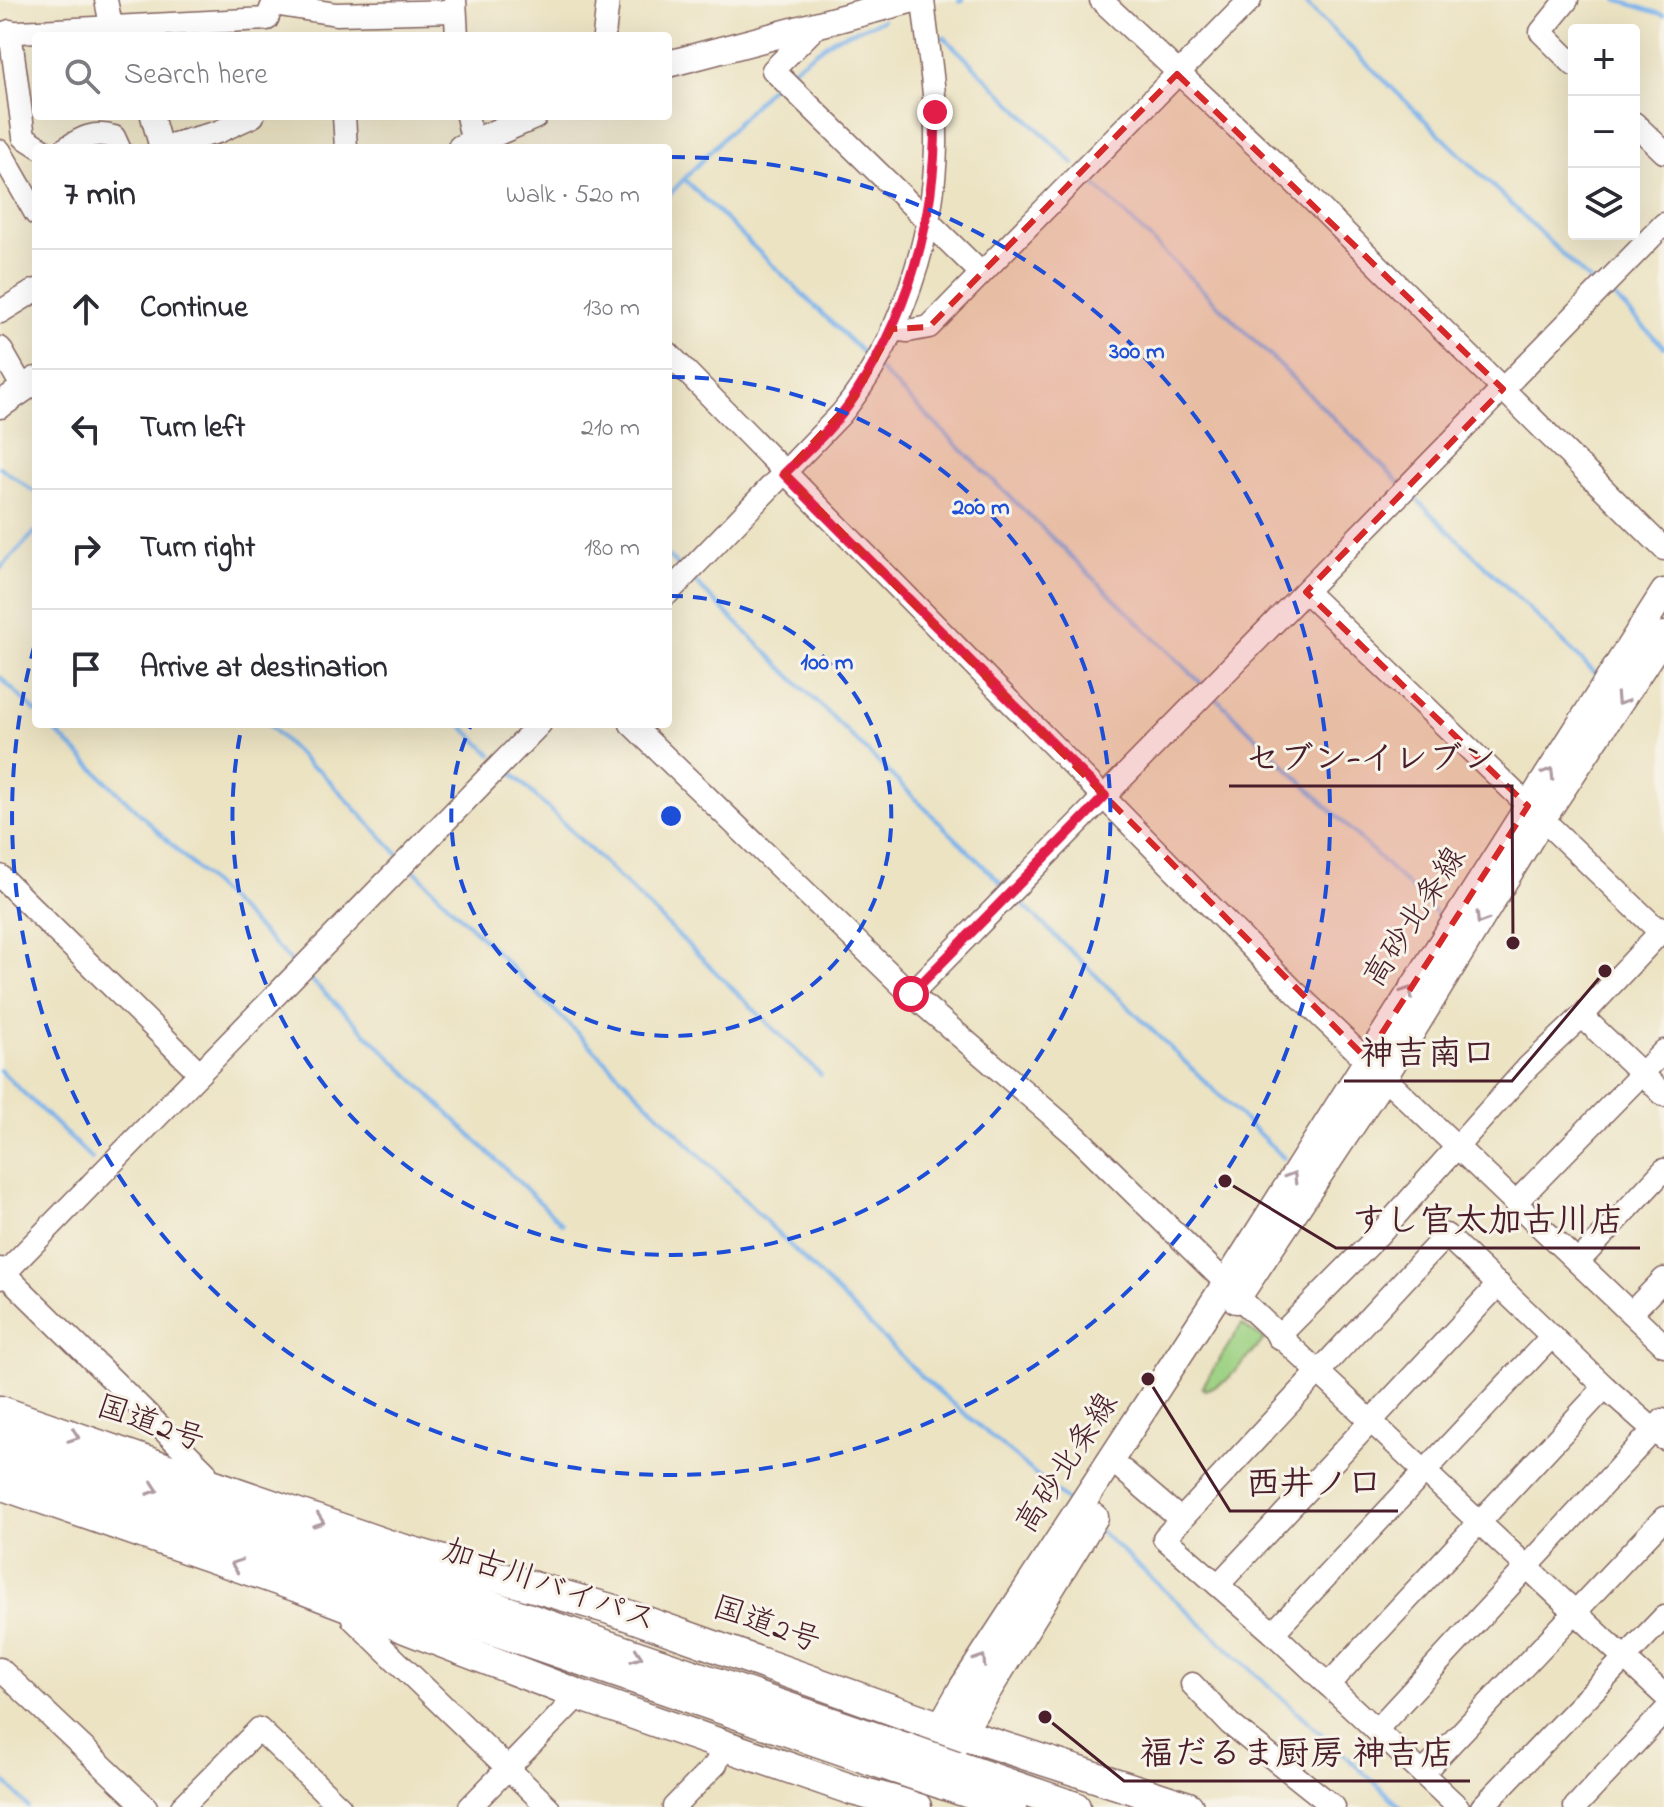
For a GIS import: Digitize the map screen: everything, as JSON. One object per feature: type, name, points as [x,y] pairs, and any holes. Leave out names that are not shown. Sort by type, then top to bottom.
[{"type":"highway","name":"国道2号","points":[[0,1411],[388,1545],[610,1609],[951,1729],[1188,1807]]},
{"type":"highway","name":"加古川バイパス","points":[[0,1437],[412,1591]]},
{"type":"highway","name":"加古川バイパス","points":[[0,1460],[412,1591],[902,1759],[949,1786],[1011,1807]]},
{"type":"highway","points":[[0,1484],[352,1608],[579,1695],[853,1790],[908,1805],[949,1786]]},
{"type":"highway","points":[[412,1591],[499,1595],[587,1617],[803,1686],[916,1728],[951,1729],[990,1752],[1148,1807]]},
{"type":"highway","points":[[412,1591],[439,1625],[586,1686],[857,1776],[908,1805]]},
{"type":"highway","name":"加古川バイパス","points":[[949,1786],[1075,1807]]},
{"type":"main road","points":[[672,63],[821,22],[847,8],[919,1]]},
{"type":"main road","points":[[475,144],[526,120]]},
{"type":"main road","points":[[0,405],[30,384]]},
{"type":"main road","name":"高砂北条線","points":[[908,1805],[951,1729],[1535,813],[1664,592]]},
{"type":"main road","name":"高砂北条線","points":[[1535,813],[1664,635]]},
{"type":"main road","name":"高砂北条線","points":[[1085,1517],[1124,1471],[1232,1290]]},
{"type":"street","points":[[106,0],[117,28]]},
{"type":"street","points":[[604,32],[608,0]]},
{"type":"street","points":[[1101,0],[1281,169],[1664,549]]},
{"type":"street","points":[[892,329],[908,331],[929,327],[1250,0]]},
{"type":"street","points":[[1567,0],[1541,32],[1568,59]]},
{"type":"street","points":[[677,585],[841,414],[873,364],[902,309],[928,220],[936,148],[927,33],[919,1]]},
{"type":"street","points":[[0,141],[32,142],[5,32],[267,19],[273,4],[336,25],[455,6],[457,32]]},
{"type":"street","points":[[821,22],[779,76],[981,273]]},
{"type":"street","points":[[153,120],[159,144]]},
{"type":"street","points":[[174,144],[218,132],[244,120]]},
{"type":"street","points":[[344,120],[346,144]]},
{"type":"street","points":[[467,120],[469,144]]},
{"type":"street","points":[[1640,129],[1664,152]]},
{"type":"street","points":[[73,144],[88,135],[114,137],[117,144]]},
{"type":"street","points":[[0,151],[7,178],[32,209]]},
{"type":"street","points":[[911,994],[1664,224]]},
{"type":"street","points":[[0,312],[32,292]]},
{"type":"street","points":[[0,348],[30,384]]},
{"type":"street","points":[[672,357],[1292,989],[1664,1345]]},
{"type":"street","points":[[1278,1337],[1459,1148],[1528,1067],[1582,1016],[1658,928],[1306,592]]},
{"type":"street","points":[[208,1484],[205,1471],[1,1273],[407,863],[536,728]]},
{"type":"street","points":[[635,728],[911,994],[1076,1136],[1278,1337],[1319,1370],[1525,1569],[1664,1695]]},
{"type":"street","points":[[0,876],[200,1073]]},
{"type":"street","points":[[1582,1016],[1664,1095]]},
{"type":"street","points":[[1515,1203],[1664,1051]]},
{"type":"street","points":[[1578,1262],[1664,1170]]},
{"type":"street","points":[[1376,1730],[1525,1569],[1661,1429],[1605,1387],[1446,1235],[1164,1538],[1273,1633],[1376,1730],[1423,1773],[1458,1807]]},
{"type":"street","points":[[1631,1313],[1664,1279]]},
{"type":"street","points":[[1218,1585],[1499,1284]]},
{"type":"street","points":[[1273,1633],[1552,1336]]},
{"type":"street","points":[[1328,1685],[1605,1387]]},
{"type":"street","points":[[1124,1471],[1180,1519]]},
{"type":"street","points":[[1423,1773],[1664,1518]]},
{"type":"street","points":[[352,1608],[353,1619],[548,1807]]},
{"type":"street","points":[[1482,1807],[1664,1617]]},
{"type":"street","points":[[0,1669],[146,1807]]},
{"type":"street","points":[[1204,1689],[1334,1807]]},
{"type":"street","points":[[470,1807],[579,1695]]},
{"type":"street","points":[[1575,1807],[1664,1712]]},
{"type":"street","points":[[182,1807],[259,1729],[340,1807]]},
{"type":"street","points":[[674,1807],[716,1764],[724,1743]]},
{"type":"highlighted area","points":[[1177,74],[1503,389],[1306,592],[1528,806],[1366,1058],[784,474],[854,398],[892,329],[929,327]]},
{"type":"green space","points":[[1242,1324],[1264,1340],[1226,1381],[1205,1390],[1202,1387]]},
{"type":"waterway","points":[[959,1],[963,0]]},
{"type":"waterway","points":[[1302,0],[1594,285]]},
{"type":"waterway","points":[[1617,0],[1664,15]]},
{"type":"waterway","points":[[788,72],[833,39],[883,20]]},
{"type":"waterway","points":[[944,37],[1074,164]]},
{"type":"waterway","points":[[672,192],[775,83]]},
{"type":"waterway","points":[[1088,178],[1399,482]]},
{"type":"waterway","points":[[684,179],[870,360]]},
{"type":"waterway","points":[[1609,292],[1664,347]]},
{"type":"waterway","points":[[879,369],[1202,684]]},
{"type":"waterway","points":[[0,467],[32,490]]},
{"type":"waterway","points":[[1411,494],[1596,674]]},
{"type":"waterway","points":[[0,569],[32,535]]},
{"type":"waterway","points":[[672,560],[682,569]]},
{"type":"waterway","points":[[691,578],[1004,886]]},
{"type":"waterway","points":[[0,677],[32,708]]},
{"type":"waterway","points":[[1214,696],[1438,915]]},
{"type":"waterway","points":[[52,728],[296,966]]},
{"type":"waterway","points":[[272,728],[310,766],[319,770],[399,855]]},
{"type":"waterway","points":[[464,728],[492,755]]},
{"type":"waterway","points":[[512,773],[821,1075]]},
{"type":"waterway","points":[[411,867],[924,1379],[1072,1505]]},
{"type":"waterway","points":[[1016,898],[1284,1158]]},
{"type":"waterway","points":[[305,974],[562,1224]]},
{"type":"waterway","points":[[0,1070],[92,1159]]},
{"type":"waterway","points":[[1099,1530],[1401,1807]]},
{"type":"waterway","points":[[0,1776],[28,1807]]},
{"type":"place","name":"セブン-イレブン","points":[[1513,943]]},
{"type":"place","name":"神吉南口","points":[[1605,971]]},
{"type":"place","name":"すし官太加古川店","points":[[1225,1181]]},
{"type":"place","name":"西井ノ口","points":[[1148,1379]]},
{"type":"place","name":"福だるま厨房 神吉店","points":[[1045,1717]]},
{"type":"route","points":[[911,994],[1105,796],[784,474],[854,398],[902,309],[928,220],[936,148],[935,112]]}]
